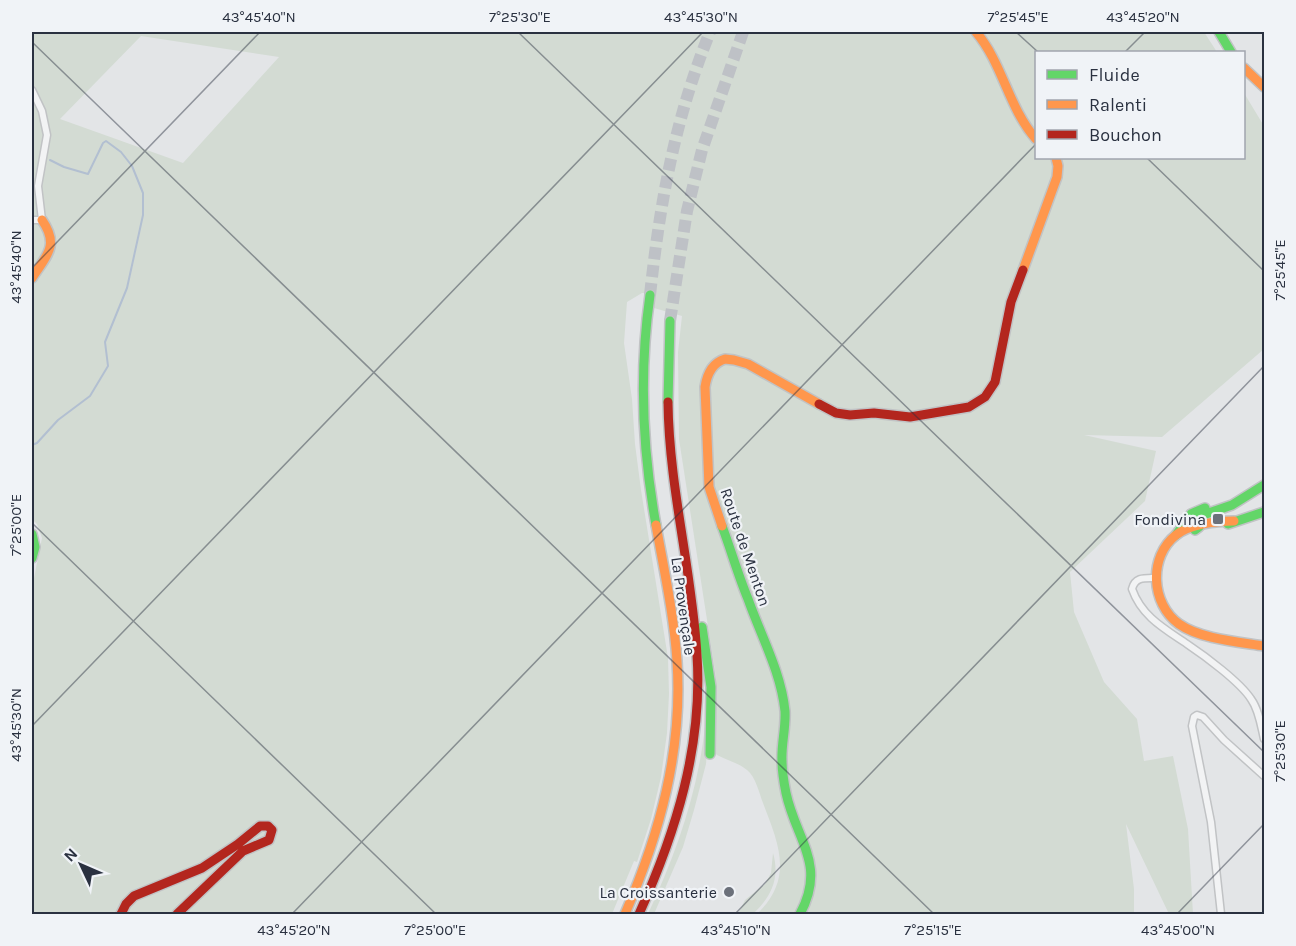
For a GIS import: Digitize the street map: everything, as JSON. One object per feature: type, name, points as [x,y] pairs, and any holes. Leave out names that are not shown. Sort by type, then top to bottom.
[{"type":"main road","points":[[976,32],[987,44],[997,61],[1017,115],[1035,138]]},
{"type":"main road","points":[[1219,32],[1230,51]]},
{"type":"main road","points":[[1245,69],[1264,87]]},
{"type":"main road","name":"Route de Menton","points":[[800,915],[808,899],[812,881],[806,845],[791,811],[786,792],[782,761],[785,712],[777,673],[747,598],[709,487],[705,387],[707,375],[716,363],[724,359],[731,359],[769,375],[836,413],[845,415],[874,412],[910,417],[969,407],[977,403],[987,394],[997,376],[1011,302],[1057,177],[1056,159]]},
{"type":"main road","points":[[32,278],[50,250],[53,240],[49,228],[42,220]]},
{"type":"main road","name":"La Provençale","points":[[625,915],[649,859],[662,816],[675,752],[678,712],[675,635],[649,483],[644,425],[643,367],[650,295]]},
{"type":"main road","name":"La Provençale","points":[[639,915],[676,822],[688,778],[697,706],[697,656],[669,439],[667,385],[670,321]]},
{"type":"main road","points":[[1156,580],[1165,558],[1174,545],[1194,530],[1200,516],[1243,500],[1264,485]]},
{"type":"main road","points":[[1213,510],[1206,508],[1196,510],[1188,517],[1163,552],[1156,570],[1161,602],[1178,623],[1192,630],[1264,646]]},
{"type":"main road","points":[[1176,535],[1264,512]]},
{"type":"main road","points":[[1188,517],[1194,530]]},
{"type":"main road","points":[[32,534],[35,547],[32,558]]},
{"type":"main road","points":[[683,547],[698,607],[710,673],[712,704],[710,754]]},
{"type":"main road","points":[[122,915],[126,904],[134,896],[202,868],[260,826],[268,826],[272,830],[269,840],[243,851],[177,915]]},
{"type":"street","points":[[32,90],[42,111],[47,135],[38,186],[42,220],[32,220]]},
{"type":"street","points":[[1156,580],[1138,579],[1133,584],[1132,589],[1148,616],[1242,688],[1256,707],[1264,739]]},
{"type":"street","points":[[1221,915],[1210,822],[1192,726],[1194,717],[1197,715],[1203,717],[1224,740],[1264,776]]},
{"type":"shaded area","points":[[32,32],[1204,32],[1216,51],[1035,51],[1035,159],[1245,159],[1245,95],[1264,126],[1264,349],[1162,437],[1084,435],[1156,451],[1145,501],[1070,572],[1074,612],[1104,682],[1137,719],[1144,761],[1173,756],[1188,829],[1193,914],[1169,914],[1126,824],[1134,889],[1134,914],[757,914],[769,901],[776,887],[780,861],[778,847],[753,777],[744,768],[714,752],[716,678],[679,439],[678,352],[682,316],[654,308],[656,293],[642,293],[627,302],[624,343],[641,490],[668,658],[667,733],[661,777],[651,819],[637,862],[634,861],[612,914],[32,914],[32,588],[42,538],[37,524],[32,519]],"holes":[[[141,36],[279,57],[183,163],[60,119]]]},
{"type":"shaded area","points":[[709,724],[706,764],[683,847],[654,914],[648,914],[668,869],[684,822],[697,775],[705,726]]},
{"type":"shaded area","points":[[773,853],[775,878],[766,900],[754,913],[738,914],[745,900],[765,884],[771,873]]},
{"type":"waterway","points":[[32,445],[37,443],[58,420],[90,396],[108,366],[105,342],[127,288],[143,215],[143,193],[132,166],[121,152],[106,141],[88,174],[50,160]]},
{"type":"tunnel","points":[[650,295],[664,194],[678,128],[710,32]]},
{"type":"tunnel","points":[[670,321],[687,211],[702,150],[743,32]]},
{"type":"traffic: fast","points":[[1219,32],[1230,51]]},
{"type":"traffic: fast","points":[[650,295],[643,381],[645,439],[656,525]]},
{"type":"traffic: fast","points":[[668,402],[670,321]]},
{"type":"traffic: fast","points":[[1195,530],[1199,527],[1200,516],[1232,505],[1264,485]]},
{"type":"traffic: fast","points":[[1176,535],[1191,514],[1205,508]]},
{"type":"traffic: fast","points":[[1228,524],[1264,512]]},
{"type":"traffic: fast","points":[[722,526],[775,668],[783,697],[785,717],[782,769],[786,793],[810,866],[811,881],[808,896],[800,914]]},
{"type":"traffic: fast","points":[[32,534],[35,547],[32,558]]},
{"type":"traffic: fast","points":[[702,627],[711,687],[710,754]]},
{"type":"traffic: slow","points":[[976,32],[993,58],[1026,127],[1035,138]]},
{"type":"traffic: slow","points":[[1245,69],[1264,87]]},
{"type":"traffic: slow","points":[[1023,270],[1057,177],[1056,159]]},
{"type":"traffic: slow","points":[[32,278],[49,251],[50,237],[42,220]]},
{"type":"traffic: slow","points":[[722,526],[709,487],[705,387],[713,366],[725,359],[748,364],[819,404]]},
{"type":"traffic: slow","points":[[1234,521],[1196,526],[1176,535],[1161,555],[1156,580],[1158,593],[1170,615],[1188,629],[1220,639],[1264,646]]},
{"type":"traffic: slow","points":[[625,914],[638,884],[658,822],[672,759],[676,727],[678,694],[676,644],[656,525]]},
{"type":"traffic: jam","points":[[819,404],[836,413],[850,415],[874,413],[910,417],[969,407],[985,397],[995,382],[1011,302],[1023,270]]},
{"type":"traffic: jam","points":[[639,914],[665,852],[684,788],[696,722],[698,689],[694,623],[672,466],[668,402]]},
{"type":"traffic: jam","points":[[121,914],[126,904],[134,896],[202,868],[260,826],[268,826],[272,830],[269,840],[243,851],[177,914]]},
{"type":"place","name":"Fondivina","points":[[1218,519]]},
{"type":"place","name":"La Croissanterie","points":[[729,892]]}]
